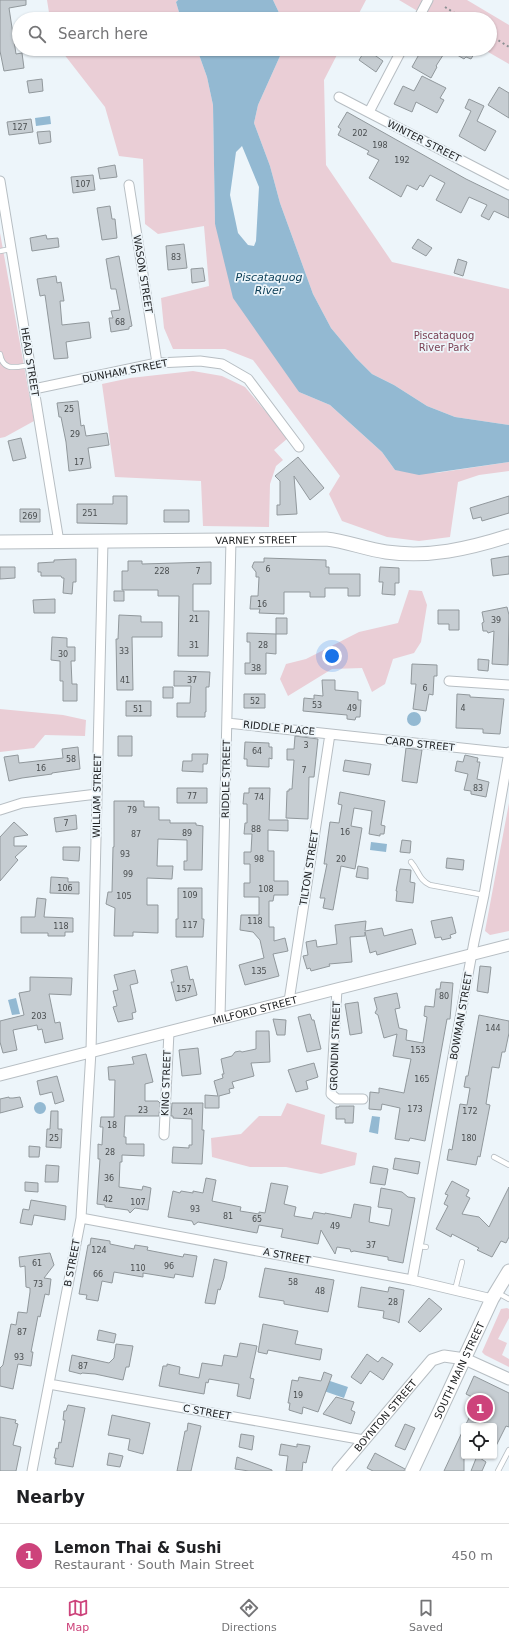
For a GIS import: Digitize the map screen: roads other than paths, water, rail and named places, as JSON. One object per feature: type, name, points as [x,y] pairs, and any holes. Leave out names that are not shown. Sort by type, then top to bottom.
[{"type":"main road","name":"VARNEY STREET","points":[[0,542],[326,539],[383,552],[419,554],[459,550],[509,536]]},
{"type":"main road","name":"SOUTH MAIN STREET","points":[[412,1471],[494,1295],[509,1271]]},
{"type":"street","points":[[422,12],[428,0]]},
{"type":"street","points":[[369,112],[398,56]]},
{"type":"street","name":"WINTER STREET","points":[[339,97],[509,185]]},
{"type":"street","name":"HEAD STREET","points":[[0,181],[59,542]]},
{"type":"street","name":"WASON STREET","points":[[130,185],[157,363]]},
{"type":"street","name":"DUNHAM STREET","points":[[34,389],[157,363],[200,361],[222,364],[248,379],[299,447]]},
{"type":"street","name":"RIDDLE STREET","points":[[220,1018],[232,539]]},
{"type":"street","name":"WILLIAM STREET","points":[[91,1051],[103,541]]},
{"type":"street","points":[[449,681],[509,685]]},
{"type":"street","name":"RIDDLE PLACE","points":[[227,723],[330,734]]},
{"type":"street","name":"CARD STREET","points":[[330,734],[509,753]]},
{"type":"street","name":"TILTON STREET","points":[[289,1001],[330,734]]},
{"type":"street","name":"BOWMAN STREET","points":[[412,1280],[422,1246],[472,955],[509,753]]},
{"type":"street","points":[[0,810],[22,803],[97,794]]},
{"type":"street","name":"MILFORD STREET","points":[[0,1075],[509,945]]},
{"type":"street","name":"GRONDIN STREET","points":[[337,989],[331,1094],[336,1099],[363,1099]]},
{"type":"street","name":"KING STREET","points":[[164,1135],[169,1032]]},
{"type":"street","name":"B STREET","points":[[32,1471],[81,1218],[91,1051]]},
{"type":"street","name":"A STREET","points":[[81,1218],[412,1280],[455,1290],[494,1295]]},
{"type":"street","name":"BOYNTON STREET","points":[[338,1471],[432,1360],[444,1356],[465,1359]]},
{"type":"street","points":[[465,1359],[509,1379]]},
{"type":"street","name":"C STREET","points":[[49,1384],[364,1440]]},
{"type":"lane","points":[[0,251],[11,249]]},
{"type":"lane","points":[[0,354],[1,362],[6,367],[16,368],[30,365]]},
{"type":"lane","points":[[411,862],[416,868],[422,881],[430,885],[484,895]]},
{"type":"lane","points":[[494,1157],[509,1165]]},
{"type":"lane","points":[[455,1290],[462,1262]]},
{"type":"lane","points":[[494,1295],[509,1299]]},
{"type":"lane","points":[[498,1471],[509,1450]]},
{"type":"water","points":[[178,0],[273,0],[279,12],[179,12],[176,2]]},
{"type":"water","name":"Piscataquog River","points":[[200,56],[280,56],[258,105],[254,123],[270,166],[280,203],[313,294],[331,328],[356,358],[372,374],[394,385],[427,406],[455,417],[509,425],[509,462],[419,475],[395,470],[382,452],[330,405],[299,392],[233,298],[215,224],[213,105],[207,77]],"holes":[[[242,146],[259,187],[256,241],[254,246],[248,245],[238,233],[230,195],[236,152]]]},
{"type":"water","points":[[50,116],[51,124],[36,126],[35,118]]},
{"type":"water","points":[[414,712],[419,714],[421,719],[419,724],[414,726],[409,724],[407,719],[409,714]]},
{"type":"water","points":[[371,842],[387,844],[386,852],[370,850]]},
{"type":"water","points":[[16,998],[20,1014],[12,1015],[8,1000]]},
{"type":"water","points":[[38,1102],[42,1102],[46,1108],[42,1114],[38,1114],[34,1110],[34,1106]]},
{"type":"water","points":[[372,1116],[380,1117],[378,1134],[369,1132]]},
{"type":"water","points":[[327,1380],[348,1387],[344,1398],[324,1391]]},
{"type":"place","name":"Lemon Thai & Sushi","points":[[480,1408]]},
{"type":"park label","name":"Piscataquog River Park","points":[[444,340]]}]
